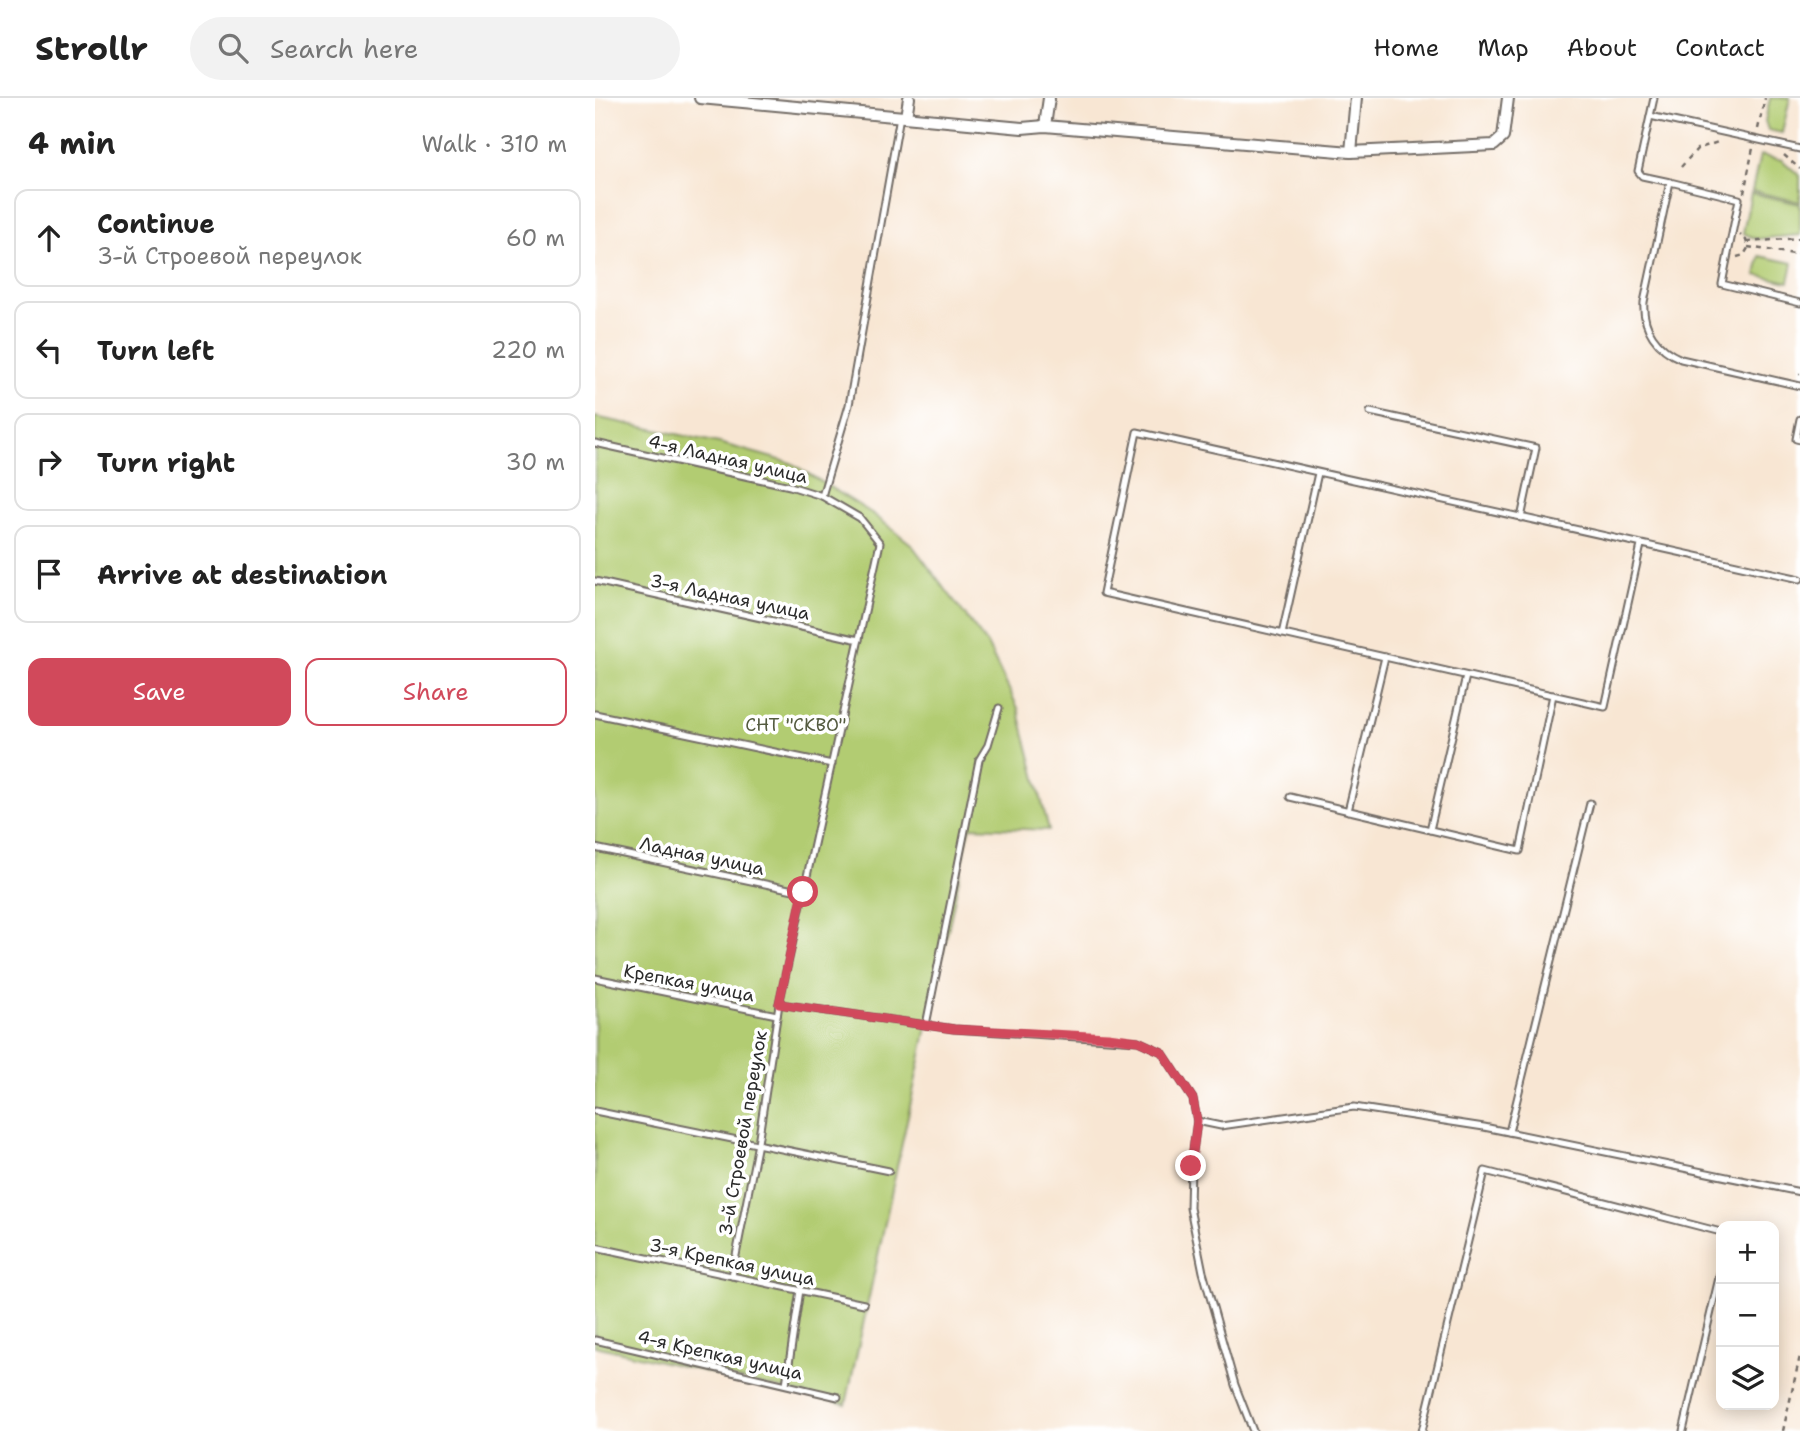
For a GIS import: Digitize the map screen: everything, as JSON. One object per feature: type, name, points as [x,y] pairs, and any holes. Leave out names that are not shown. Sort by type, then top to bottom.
[{"type":"street","points":[[700,98],[1022,128],[1045,126],[1351,152],[1494,145],[1503,137],[1508,98]]},
{"type":"street","points":[[903,117],[909,98]]},
{"type":"street","points":[[1045,126],[1049,98]]},
{"type":"street","points":[[1351,152],[1356,98]]},
{"type":"lane","points":[[1654,98],[1639,174],[1739,199],[1722,284],[1800,303]]},
{"type":"lane","points":[[1650,116],[1800,149]]},
{"type":"lane","points":[[822,496],[849,405],[903,117]]},
{"type":"lane","points":[[1670,182],[1643,302],[1643,313],[1650,334],[1664,349],[1681,359],[1800,386]]},
{"type":"lane","points":[[1370,412],[1535,449],[1521,518]]},
{"type":"lane","points":[[1800,419],[1796,439],[1800,440]]},
{"type":"lane","points":[[1641,545],[1605,707],[1103,593],[1137,432],[1800,579]]},
{"type":"lane","name":"4-я Ладная улица","points":[[595,443],[790,486],[822,496],[860,518],[880,543]]},
{"type":"lane","points":[[1282,634],[1318,473]]},
{"type":"lane","name":"3-й Строевой переулок","points":[[732,1276],[758,1143],[779,1004],[880,543]]},
{"type":"lane","name":"3-я Ладная улица","points":[[595,581],[859,640]]},
{"type":"lane","points":[[1348,811],[1385,657]]},
{"type":"lane","points":[[1430,830],[1466,676]]},
{"type":"lane","points":[[1290,797],[1520,851],[1553,695]]},
{"type":"lane","points":[[926,1025],[979,760],[988,745],[999,708]]},
{"type":"lane","points":[[595,714],[832,764]]},
{"type":"lane","points":[[1509,1132],[1590,803]]},
{"type":"lane","name":"Ладная улица","points":[[595,848],[803,892]]},
{"type":"lane","name":"Крепкая улица","points":[[595,978],[777,1015]]},
{"type":"lane","points":[[779,1004],[954,1029],[1108,1037],[1138,1041],[1162,1052],[1193,1099],[1197,1121],[1191,1166],[1190,1208],[1203,1272],[1235,1385],[1253,1431]]},
{"type":"lane","points":[[1197,1121],[1221,1126],[1354,1107],[1509,1132],[1800,1192]]},
{"type":"lane","points":[[595,1111],[889,1171]]},
{"type":"lane","points":[[1422,1431],[1485,1171],[1716,1231]]},
{"type":"lane","name":"3-я Крепкая улица","points":[[595,1247],[864,1304]]},
{"type":"lane","points":[[1683,1431],[1717,1284]]},
{"type":"lane","points":[[786,1384],[800,1290]]},
{"type":"lane","name":"4-я Крепкая улица","points":[[595,1340],[838,1398]]},
{"type":"path","points":[[1757,132],[1765,98]]},
{"type":"path","points":[[1681,167],[1697,149],[1721,141]]},
{"type":"path","points":[[1739,199],[1743,195],[1753,148]]},
{"type":"path","points":[[1784,155],[1800,169]]},
{"type":"path","points":[[1732,236],[1740,235],[1747,244],[1800,255]]},
{"type":"path","points":[[1747,244],[1800,238]]},
{"type":"path","points":[[1728,254],[1735,258],[1740,257],[1746,252],[1747,244]]},
{"type":"path","points":[[1783,1431],[1800,1356]]},
{"type":"green space","points":[[1770,98],[1790,98],[1782,133],[1768,130],[1765,121]]},
{"type":"green space","points":[[1760,155],[1782,160],[1800,176],[1800,202],[1752,191]]},
{"type":"green space","points":[[1751,193],[1800,204],[1800,235],[1756,239],[1743,233]]},
{"type":"green space","points":[[1760,256],[1793,263],[1789,282],[1756,275]]},
{"type":"green space","name":"СНТ \"СКВО\"","points":[[595,417],[719,443],[791,463],[873,514],[911,544],[987,644],[1018,708],[1049,830],[970,827],[846,1404],[595,1346]]},
{"type":"route","points":[[803,892],[779,1004],[954,1029],[1138,1041],[1162,1052],[1193,1099],[1197,1121],[1191,1166]]}]
